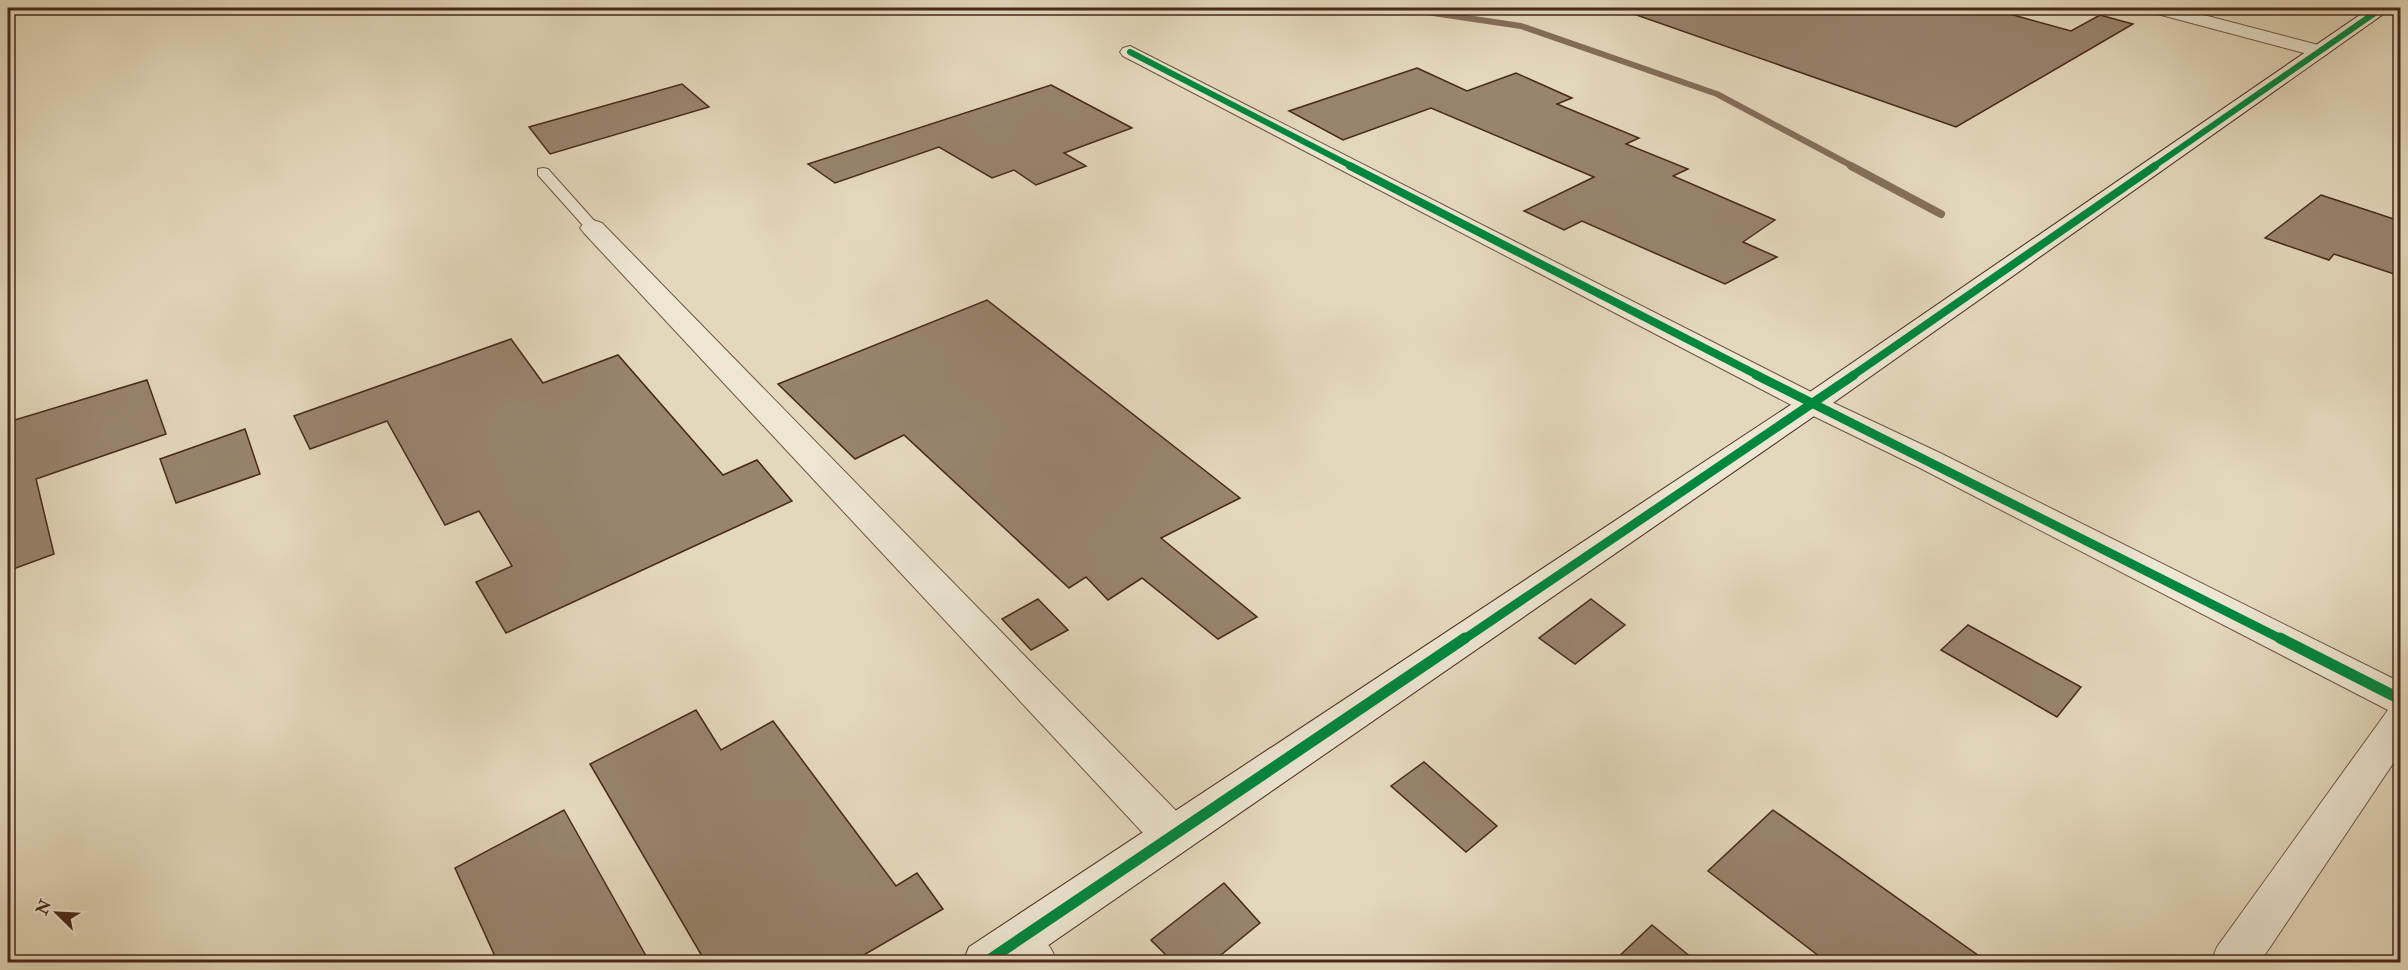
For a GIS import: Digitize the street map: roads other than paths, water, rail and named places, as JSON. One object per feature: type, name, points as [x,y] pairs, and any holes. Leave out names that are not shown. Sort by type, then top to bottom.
[{"type":"street","points":[[2157,8],[2319,51]]},
{"type":"street","points":[[1013,956],[1172,835],[1812,404],[2382,8]]},
{"type":"street","points":[[1130,52],[1812,404],[1929,460],[2400,699]]},
{"type":"street","points":[[593,228],[1172,835]]},
{"type":"street","points":[[1812,404],[1913,470],[2400,723],[2234,963]]},
{"type":"lane","points":[[543,172],[593,228]]},
{"type":"waterway","points":[[1399,8],[1521,26],[1717,94],[1854,167]]},
{"type":"waterway","points":[[1851,166],[1941,214]]}]
